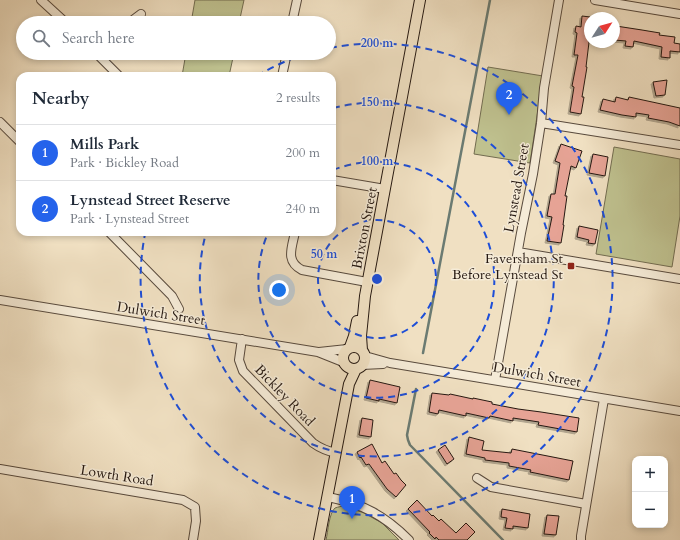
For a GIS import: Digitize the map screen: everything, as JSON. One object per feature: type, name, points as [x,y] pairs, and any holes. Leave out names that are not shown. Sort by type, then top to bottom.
[{"type":"main road","name":"Brixton Street","points":[[319,540],[349,384],[361,360],[361,336],[365,296],[420,0]]},
{"type":"main road","name":"Brixton Street","points":[[349,384],[343,355],[354,336],[358,314],[365,296]]},
{"type":"main road","points":[[344,364],[348,368],[361,360],[357,347],[348,348]]},
{"type":"street","points":[[41,0],[58,16]]},
{"type":"street","points":[[294,16],[297,0]]},
{"type":"street","name":"Lynstead Street","points":[[495,380],[533,174],[541,123],[544,88],[559,0]]},
{"type":"street","points":[[595,0],[680,14]]},
{"type":"street","points":[[104,60],[115,72]]},
{"type":"street","points":[[283,72],[285,60]]},
{"type":"street","points":[[0,122],[16,138]]},
{"type":"street","points":[[541,123],[680,145]]},
{"type":"street","points":[[336,181],[385,189]]},
{"type":"street","points":[[113,236],[172,296],[179,309]]},
{"type":"street","points":[[294,236],[291,254],[292,261],[296,267],[302,270],[368,282]]},
{"type":"street","points":[[518,252],[680,279]]},
{"type":"street","name":"Dulwich Street","points":[[0,300],[318,352],[344,364]]},
{"type":"street","name":"Bickley Road","points":[[242,340],[239,360],[243,371],[318,447],[336,453]]},
{"type":"street","name":"Dulwich Street","points":[[318,352],[348,348]]},
{"type":"street","name":"Dulwich Street","points":[[361,360],[371,358],[390,363],[680,411]]},
{"type":"street","points":[[581,540],[604,399]]},
{"type":"street","name":"Lowth Road","points":[[0,469],[183,500],[195,507],[196,521],[193,540]]},
{"type":"street","points":[[477,478],[491,487],[586,504]]},
{"type":"street","points":[[328,496],[356,504],[375,513],[397,528],[409,540]]},
{"type":"green space","points":[[195,0],[244,0],[241,16],[192,16]]},
{"type":"green space","points":[[185,60],[232,60],[230,72],[183,72]]},
{"type":"green space","points":[[488,67],[543,76],[530,163],[474,154]]},
{"type":"green space","points":[[614,147],[680,159],[680,216],[672,267],[596,254]]},
{"type":"green space","points":[[345,506],[364,513],[382,523],[399,540],[326,540],[333,510],[335,508]]},
{"type":"building","points":[[582,16],[584,16],[584,48],[588,48],[581,114],[570,112],[574,87],[572,86],[578,55],[574,55],[577,33],[575,32],[576,26],[581,27]]},
{"type":"building","points":[[620,27],[675,37],[674,43],[680,44],[680,52],[670,51],[670,58],[661,57],[662,47],[634,41],[633,47],[625,46],[626,41],[620,40]]},
{"type":"building","points":[[667,80],[665,95],[656,96],[653,82]]},
{"type":"building","points":[[616,97],[628,100],[629,97],[680,108],[680,126],[669,122],[648,118],[649,115],[636,113],[636,117],[600,110],[603,99],[615,102]]},
{"type":"building","points":[[561,144],[582,151],[576,168],[571,166],[565,196],[567,196],[561,243],[547,241],[552,217],[547,216],[551,194],[555,194],[560,163],[555,161]]},
{"type":"building","points":[[593,154],[608,157],[605,176],[589,173]]},
{"type":"building","points":[[579,226],[598,230],[595,244],[588,243],[589,240],[577,237]]},
{"type":"building","points":[[370,380],[400,387],[397,403],[366,398]]},
{"type":"building","points":[[432,393],[450,394],[492,402],[492,404],[518,409],[579,418],[577,432],[538,425],[539,422],[513,418],[513,421],[466,413],[466,416],[439,410],[438,414],[429,412]]},
{"type":"building","points":[[362,418],[373,420],[371,437],[359,435]]},
{"type":"building","points":[[469,437],[484,441],[482,450],[511,453],[512,449],[573,461],[569,480],[530,472],[531,470],[509,466],[509,463],[485,460],[485,458],[466,454]]},
{"type":"building","points":[[372,444],[382,463],[385,461],[394,474],[396,473],[406,485],[396,497],[387,489],[369,464],[366,465],[357,452]]},
{"type":"building","points":[[445,445],[454,459],[447,464],[438,450]]},
{"type":"building","points":[[417,500],[432,516],[433,515],[439,521],[441,519],[456,533],[466,523],[475,532],[467,540],[439,540],[436,537],[435,539],[408,509]]},
{"type":"building","points":[[502,509],[530,514],[528,528],[513,526],[513,529],[505,528],[507,518],[501,517]]},
{"type":"building","points":[[547,515],[559,516],[556,535],[544,534]]},
{"type":"waterway","points":[[423,353],[490,0]]},
{"type":"waterway","points":[[416,389],[407,435],[410,445],[503,540]]},
{"type":"place","name":"Lynstead Street Reserve","points":[[509,115]]},
{"type":"place","name":"Faversham St Before Lynstead St","points":[[571,266]]},
{"type":"place","name":"Mills Park","points":[[352,519]]}]
